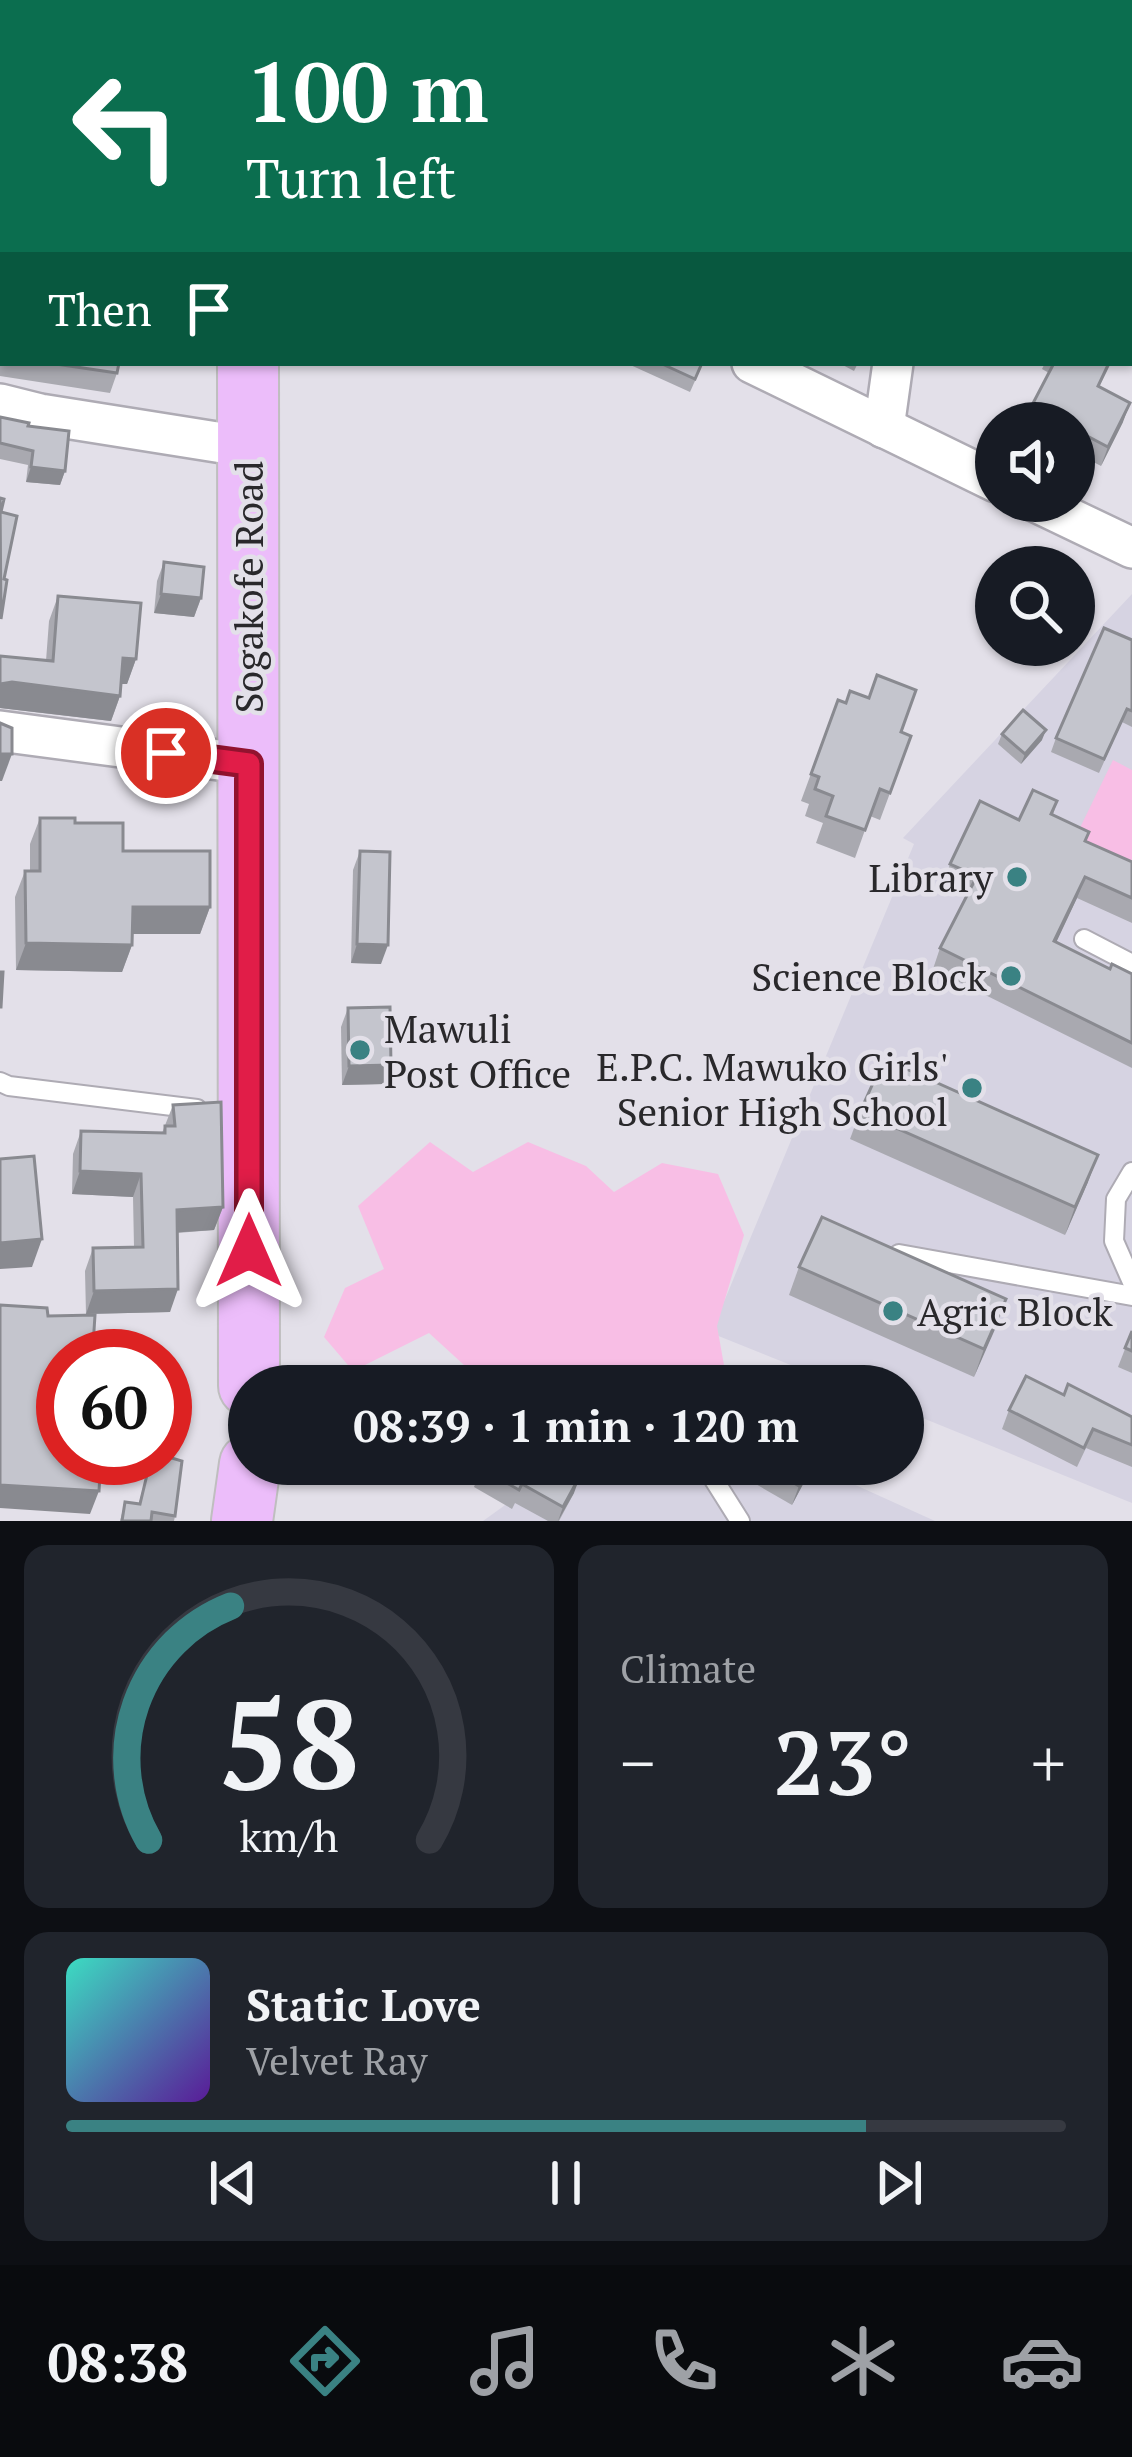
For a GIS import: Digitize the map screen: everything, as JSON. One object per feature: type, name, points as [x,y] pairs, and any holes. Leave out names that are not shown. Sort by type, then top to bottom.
[{"type":"main road","name":"Sogakofe Road","points":[[248,366],[249,1365]]},
{"type":"main road","points":[[242,1521],[247,1485]]},
{"type":"street","points":[[758,366],[975,472]]},
{"type":"street","points":[[884,428],[893,366]]},
{"type":"street","points":[[0,404],[248,447]]},
{"type":"street","points":[[1078,522],[1132,548]]},
{"type":"street","points":[[0,731],[249,764]]},
{"type":"lane","points":[[1084,939],[1132,964]]},
{"type":"lane","points":[[0,1082],[249,1115]]},
{"type":"lane","points":[[1132,1172],[1116,1199],[1114,1241],[1132,1282]]},
{"type":"lane","points":[[898,1254],[1132,1296]]},
{"type":"lane","points":[[717,1485],[740,1521]]},
{"type":"shaded area","name":"E.P.C. Mawuko Girls' Senior High School","points":[[1132,594],[1132,1503],[924,1419],[924,1365],[791,1365],[711,1333],[914,844],[903,838],[1064,666],[1095,666],[1095,633]]},
{"type":"shaded area","points":[[1113,760],[1132,770],[1132,868],[1074,840]]},
{"type":"shaded area","points":[[430,1142],[473,1172],[528,1142],[586,1166],[614,1192],[662,1163],[718,1174],[744,1235],[717,1326],[724,1365],[464,1365],[429,1333],[365,1365],[348,1365],[324,1337],[345,1288],[384,1269],[358,1206]]},
{"type":"shaded area","points":[[533,1485],[855,1485],[935,1521],[483,1521]]},
{"type":"building","points":[[69,366],[118,366],[117,373]]},
{"type":"building","points":[[667,366],[701,366],[695,379]]},
{"type":"building","points":[[1052,366],[1108,366],[1098,386],[1130,403],[1108,447],[1095,440],[1095,402],[1034,402]]},
{"type":"building","points":[[0,417],[69,431],[65,471],[31,467],[33,451],[0,443]]},
{"type":"building","points":[[0,498],[4,499],[1,512],[17,516],[1,619]]},
{"type":"building","points":[[164,562],[204,567],[201,598],[161,594]]},
{"type":"building","points":[[58,596],[141,603],[136,659],[123,658],[120,696],[0,684],[0,656],[53,661]]},
{"type":"building","points":[[1104,628],[1132,640],[1132,711],[1127,709],[1104,759],[1056,738],[1087,666],[1095,666],[1095,649]]},
{"type":"building","points":[[877,675],[916,690],[901,732],[911,736],[890,793],[880,789],[865,830],[826,816],[833,796],[815,789],[819,777],[811,774],[838,700],[846,703],[850,691],[869,698]]},
{"type":"building","points":[[1023,710],[1046,730],[1025,754],[1002,734]]},
{"type":"building","points":[[0,723],[12,728],[12,754],[0,754]]},
{"type":"building","points":[[1033,790],[1057,801],[1051,814],[1089,832],[1085,841],[1132,862],[1132,898],[1085,877],[1054,941],[1110,969],[1112,964],[1132,974],[1132,1043],[940,948],[977,876],[950,864],[980,801],[1019,820]]},
{"type":"building","points":[[40,818],[123,823],[123,851],[210,851],[210,907],[133,907],[132,945],[26,943],[25,871],[40,871]]},
{"type":"building","points":[[360,851],[390,852],[388,945],[357,944]]},
{"type":"building","points":[[390,1007],[391,1065],[349,1066],[348,1008]]},
{"type":"building","points":[[884,1059],[1098,1155],[1075,1207],[860,1112]]},
{"type":"building","points":[[221,1102],[223,1207],[177,1210],[178,1289],[94,1291],[93,1248],[143,1247],[141,1174],[80,1171],[81,1131],[165,1133],[165,1126],[175,1126],[173,1105]]},
{"type":"building","points":[[34,1156],[42,1239],[0,1243],[0,1159]]},
{"type":"building","points":[[822,1217],[1006,1299],[984,1349],[799,1267]]},
{"type":"building","points":[[0,1305],[47,1308],[48,1316],[95,1315],[94,1329],[36,1329],[36,1485],[99,1485],[99,1491],[0,1485]]},
{"type":"building","points":[[1026,1376],[1064,1395],[1068,1384],[1132,1417],[1132,1445],[1093,1429],[1084,1448],[1009,1410]]},
{"type":"building","points":[[145,1485],[179,1485],[175,1516],[152,1512],[151,1521],[122,1521],[125,1502],[140,1504]]},
{"type":"building","points":[[524,1485],[575,1485],[563,1507]]},
{"type":"place","name":"Library","points":[[1017,877]]},
{"type":"place","name":"Science Block","points":[[1011,976]]},
{"type":"place","name":"Mawuli Post Office","points":[[360,1050]]},
{"type":"place","name":"E.P.C. Mawuko Girls' Senior High School","points":[[972,1088]]},
{"type":"place","name":"Agric Block","points":[[893,1311]]},
{"type":"route","points":[[166,753],[249,764],[249,1251]]}]
